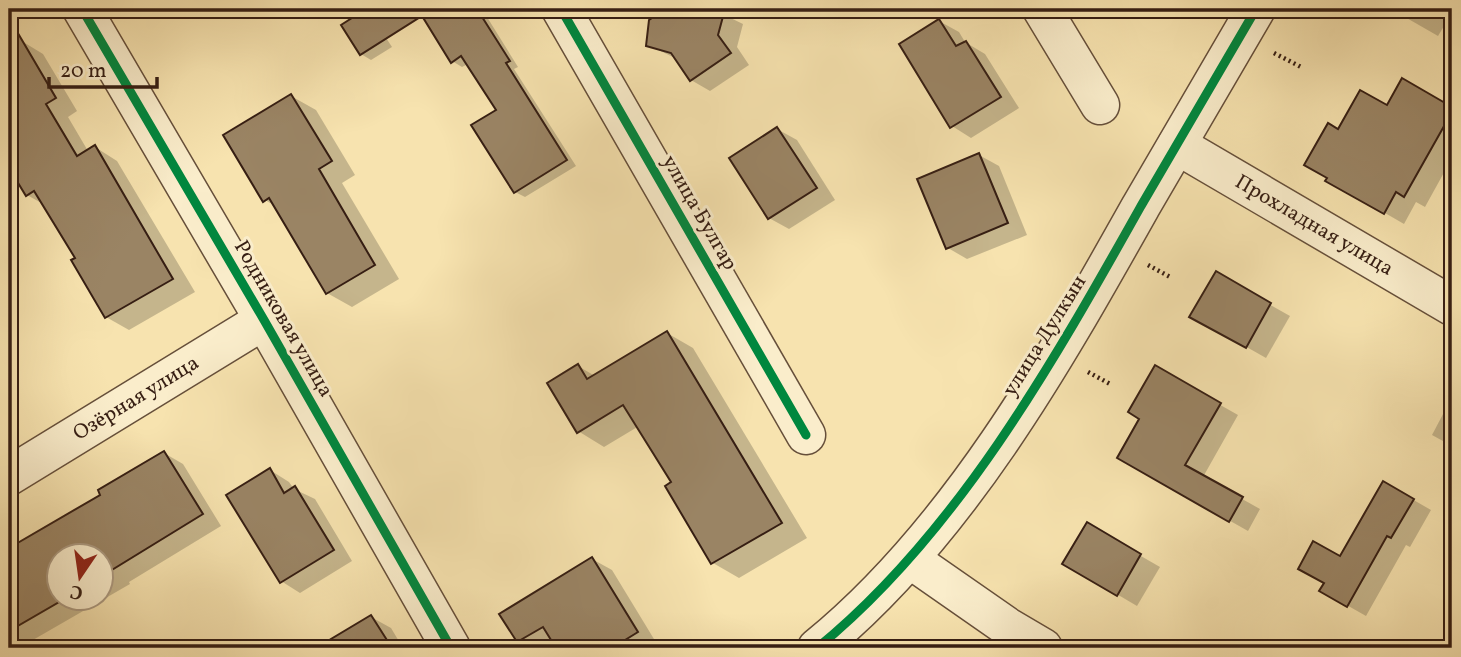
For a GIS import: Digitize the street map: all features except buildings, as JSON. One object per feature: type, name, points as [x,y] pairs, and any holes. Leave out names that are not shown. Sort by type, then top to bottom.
[{"type":"street","name":"Родниковая улица","points":[[82,9],[451,648]]},
{"type":"street","name":"улица Булгар","points":[[561,9],[806,435]]},
{"type":"street","points":[[1042,9],[1100,106]]},
{"type":"street","name":"улица Дулкын","points":[[817,648],[850,621],[909,559],[990,454],[1056,355],[1256,9]]},
{"type":"street","name":"Прохладная улица","points":[[1177,145],[1452,306]]},
{"type":"street","name":"Озёрная улица","points":[[9,477],[264,320]]},
{"type":"street","points":[[909,559],[1009,628],[1043,648]]},
{"type":"cycle path","points":[[82,9],[451,648]]},
{"type":"cycle path","points":[[561,9],[806,435]]},
{"type":"cycle path","points":[[817,648],[868,603],[914,553],[958,499],[999,442],[1073,324],[1256,9]]}]
